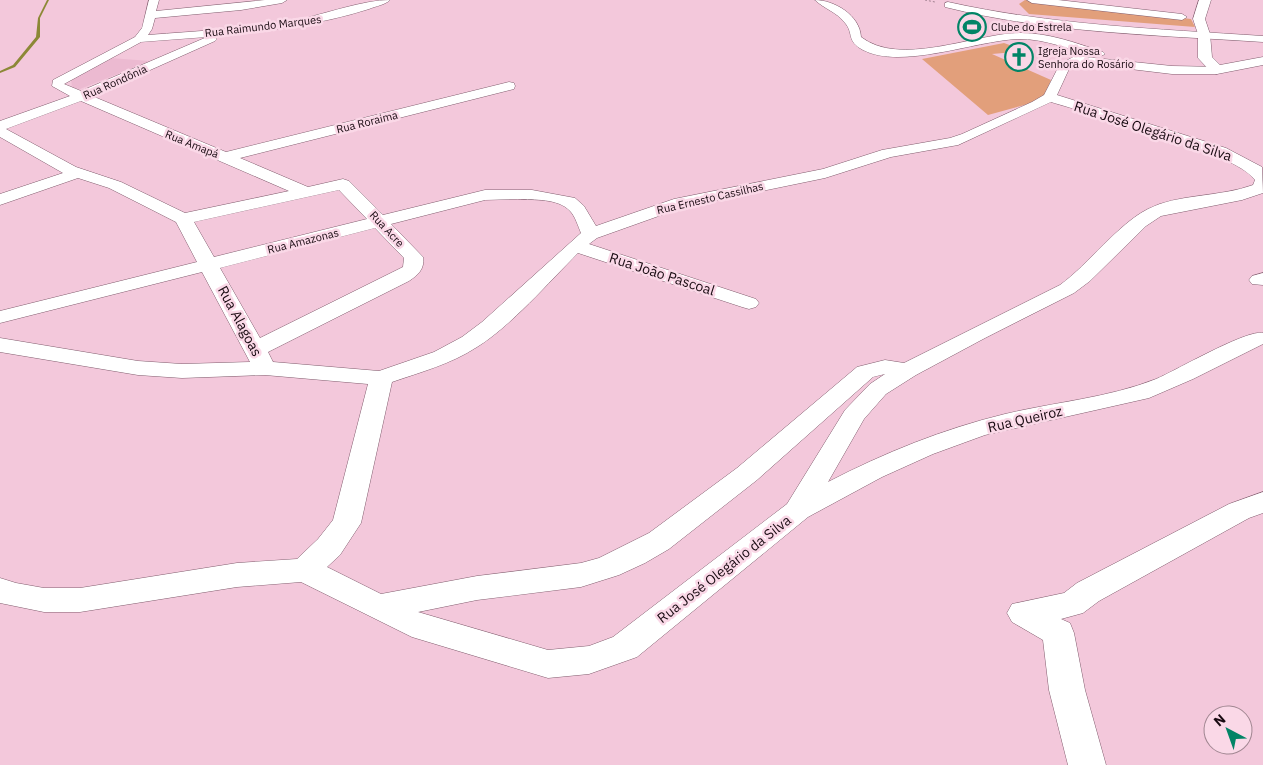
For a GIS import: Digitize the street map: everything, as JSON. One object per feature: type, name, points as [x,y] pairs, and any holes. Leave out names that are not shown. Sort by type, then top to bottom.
[{"type":"main road","points":[[1205,0],[1203,25],[1205,58],[1212,66],[1263,61]]},
{"type":"street","points":[[139,39],[146,29],[154,0]]},
{"type":"street","points":[[149,15],[241,7],[282,0]]},
{"type":"street","name":"Rua Raimundo Marques","points":[[139,39],[228,32],[326,18],[385,0]]},
{"type":"street","points":[[820,0],[853,24],[856,31],[855,38],[859,44],[885,53],[914,52],[1027,36],[1048,40],[1140,66]]},
{"type":"street","points":[[1032,0],[1203,25],[1263,39]]},
{"type":"street","points":[[948,5],[1022,15],[1203,25]]},
{"type":"street","points":[[1030,21],[1100,28],[1203,25]]},
{"type":"street","name":"Rua Rondônia","points":[[0,126],[79,97],[228,32]]},
{"type":"street","name":"Rua Amapá","points":[[139,39],[58,83],[58,86],[62,90],[304,191]]},
{"type":"street","points":[[1049,96],[1064,67],[1078,59],[1172,70],[1212,66]]},
{"type":"street","name":"Rua Roraima","points":[[225,158],[509,86]]},
{"type":"street","name":"Rua Ernesto Cassilhas","points":[[260,358],[381,378],[442,356],[470,342],[490,327],[575,246],[591,234],[680,203],[844,168],[902,149],[953,142],[1018,114],[1049,96]]},
{"type":"street","name":"Rua José Olegário da Silva","points":[[306,570],[412,624],[548,664],[589,660],[625,647],[797,511],[864,402],[878,389],[908,370],[1067,289],[1083,277],[1140,222],[1155,212],[1242,195],[1260,188],[1263,180],[1256,170],[1221,151],[1049,96]]},
{"type":"street","points":[[0,131],[77,173],[115,185],[183,219]]},
{"type":"street","points":[[0,200],[77,173]]},
{"type":"street","name":"Rua Acre","points":[[183,219],[343,184],[414,257],[415,265],[412,270],[260,358]]},
{"type":"street","name":"Rua Amazonas","points":[[0,317],[485,195],[511,194],[565,200],[575,206],[591,234]]},
{"type":"street","name":"Rua Alagoas","points":[[0,345],[138,368],[182,371],[260,358],[183,219]]},
{"type":"street","name":"Rua João Pascoal","points":[[575,246],[749,303]]},
{"type":"street","name":"Rua Queiroz","points":[[797,511],[856,478],[924,449],[1001,422],[1103,403],[1141,393],[1174,380],[1257,338]]},
{"type":"street","points":[[378,607],[477,588],[574,576],[616,563],[659,541],[747,474],[865,372],[886,367],[908,370]]},
{"type":"street","points":[[0,590],[12,595],[44,600],[80,600],[237,575],[306,570],[329,547],[347,523],[381,378]]},
{"type":"street","points":[[1087,765],[1068,690],[1058,633],[1023,613],[1072,604],[1088,592],[1238,511],[1263,502]]},
{"type":"lane","points":[[948,5],[964,10],[1030,21]]},
{"type":"shaded area","points":[[1025,0],[1191,19],[1195,27],[1029,14],[1019,4]]},
{"type":"shaded area","points":[[1004,43],[1026,51],[992,54],[1051,80],[1043,100],[988,115],[922,59]]},
{"type":"shaded area","points":[[110,58],[150,61],[80,89],[72,88],[71,78]]},
{"type":"waterway","points":[[0,72],[14,66],[38,37],[39,18],[48,0]]},
{"type":"place","name":"Clube do Estrela","points":[[972,27]]},
{"type":"place","name":"Igreja Nossa Senhora do Rosário","points":[[1019,57]]}]
